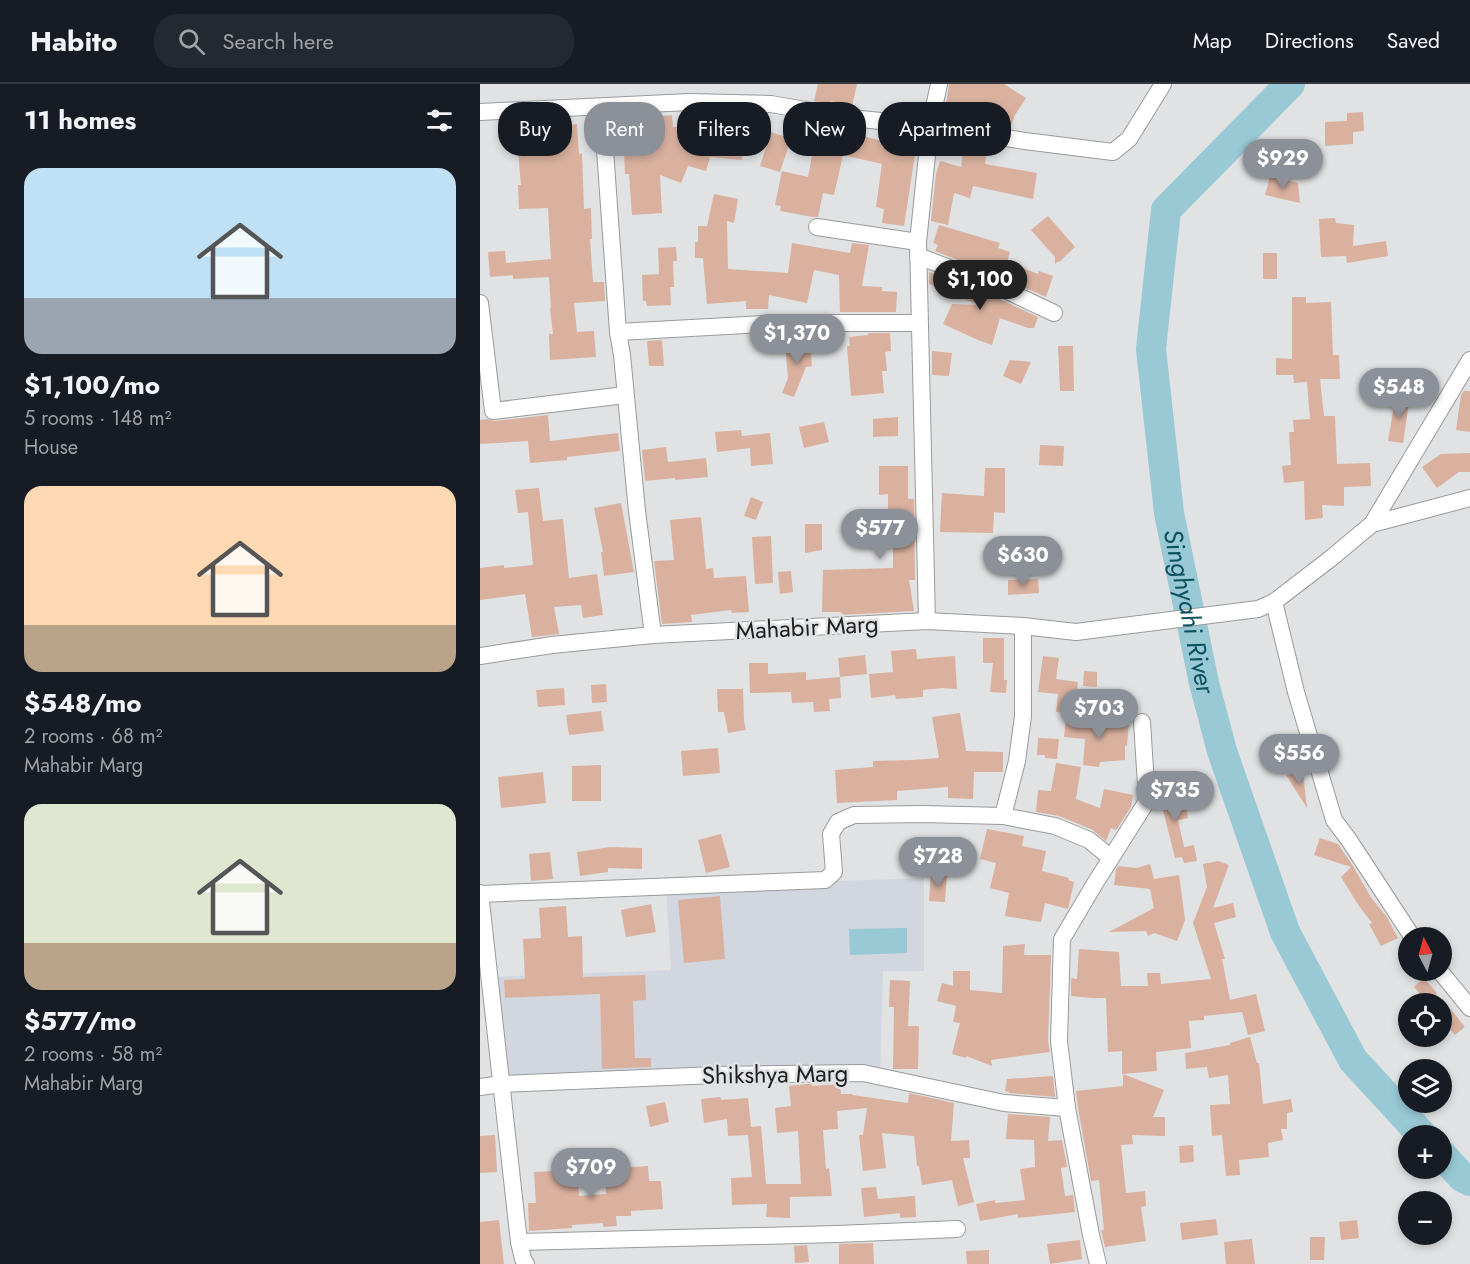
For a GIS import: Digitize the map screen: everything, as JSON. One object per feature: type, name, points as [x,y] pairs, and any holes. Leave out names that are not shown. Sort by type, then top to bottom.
[{"type":"street","points":[[935,102],[939,84]]},
{"type":"street","points":[[1011,139],[1113,152],[1129,139],[1163,84]]},
{"type":"street","points":[[665,103],[771,104],[878,121]]},
{"type":"street","points":[[480,112],[584,108]]},
{"type":"street","points":[[605,156],[618,332],[653,635]]},
{"type":"street","points":[[927,156],[918,249],[927,621]]},
{"type":"street","points":[[817,227],[918,249],[1054,313]]},
{"type":"street","points":[[480,303],[493,411],[625,395]]},
{"type":"street","points":[[618,332],[782,323],[920,323]]},
{"type":"street","points":[[1406,927],[1334,820],[1296,692],[1274,602],[1372,524],[1470,360]]},
{"type":"street","points":[[1372,524],[1470,498]]},
{"type":"street","name":"Mahabir Marg","points":[[480,656],[552,645],[653,635],[927,621],[1023,626],[1076,632],[1258,609],[1274,602]]},
{"type":"street","points":[[1003,816],[1017,761],[1023,716],[1023,626]]},
{"type":"street","points":[[1098,1264],[1067,1108],[1059,1041],[1062,939],[1147,801],[1142,722]]},
{"type":"street","points":[[526,1264],[519,1242],[480,893],[825,880],[834,872],[831,834],[838,822],[854,815],[1003,816],[1055,826],[1089,840],[1111,858]]},
{"type":"street","points":[[1448,981],[1470,1008]]},
{"type":"street","name":"Shikshya Marg","points":[[480,1087],[501,1084],[715,1074],[863,1073],[1004,1103],[1067,1108]]},
{"type":"street","points":[[519,1242],[957,1229]]},
{"type":"shaded area","points":[[924,878],[924,971],[883,971],[880,1076],[501,1084],[489,977],[671,970],[666,887]]},
{"type":"water","points":[[907,928],[907,953],[850,955],[849,929]]},
{"type":"building","points":[[818,84],[857,84],[853,102],[814,101]]},
{"type":"building","points":[[949,84],[1004,84],[1026,98],[1011,125],[1011,102],[946,102]]},
{"type":"building","points":[[1363,112],[1364,131],[1353,132],[1353,144],[1325,146],[1325,122],[1347,121],[1347,113]]},
{"type":"building","points":[[672,115],[673,127],[677,127],[677,156],[742,156],[742,160],[710,157],[706,171],[688,166],[681,183],[660,175],[662,213],[632,215],[629,174],[625,174],[624,156],[665,156],[665,116]]},
{"type":"building","points":[[577,124],[579,154],[582,153],[584,209],[591,208],[592,239],[590,239],[593,282],[604,282],[605,301],[574,303],[577,332],[594,331],[596,357],[550,360],[549,334],[553,334],[549,277],[513,279],[513,275],[490,277],[488,252],[505,251],[506,263],[551,259],[548,208],[519,209],[518,185],[521,185],[518,156],[572,156],[572,125]]},
{"type":"building","points":[[771,132],[783,136],[783,156],[785,156],[780,172],[760,166],[763,156],[771,156]]},
{"type":"building","points":[[866,137],[878,140],[878,156],[915,156],[904,226],[882,223],[884,209],[876,207],[882,164],[847,156],[866,156]]},
{"type":"building","points":[[812,156],[843,156],[834,195],[823,193],[818,217],[780,211],[781,206],[775,205],[782,171],[808,177]]},
{"type":"building","points":[[962,156],[986,156],[985,164],[1037,173],[1033,199],[973,186],[970,198],[954,193],[948,225],[931,221],[936,174],[940,161],[961,167]]},
{"type":"building","points":[[1270,176],[1298,183],[1300,203],[1265,195]]},
{"type":"building","points":[[714,194],[738,199],[734,223],[727,221],[728,269],[788,273],[792,243],[850,253],[852,243],[869,245],[862,286],[882,287],[882,291],[897,292],[896,312],[840,312],[839,275],[814,270],[807,303],[769,295],[768,309],[746,309],[746,301],[707,304],[703,258],[695,258],[695,242],[698,242],[698,226],[707,226]]},
{"type":"building","points":[[1048,216],[1075,247],[1055,264],[1055,257],[1031,230]]},
{"type":"building","points":[[1335,218],[1336,223],[1354,225],[1353,246],[1386,241],[1388,256],[1347,263],[1346,256],[1321,257],[1319,219]]},
{"type":"building","points":[[939,225],[1000,243],[998,248],[1010,252],[1007,262],[1038,274],[1039,271],[1053,276],[1046,297],[935,251],[938,245],[933,243]]},
{"type":"building","points":[[676,247],[677,261],[673,261],[674,287],[670,287],[671,305],[647,306],[646,301],[643,301],[642,275],[659,274],[658,248]]},
{"type":"building","points":[[1263,253],[1277,253],[1277,279],[1263,279]]},
{"type":"building","points":[[929,272],[995,297],[1038,317],[1034,328],[1000,318],[992,345],[943,324],[952,304],[979,305],[929,284]]},
{"type":"building","points":[[1292,297],[1306,297],[1306,303],[1331,302],[1333,355],[1339,355],[1340,379],[1320,379],[1324,416],[1335,416],[1337,464],[1370,463],[1371,486],[1344,487],[1344,506],[1322,505],[1323,518],[1305,520],[1304,481],[1284,483],[1282,466],[1291,465],[1289,432],[1294,432],[1293,420],[1310,419],[1307,382],[1294,383],[1293,375],[1276,375],[1276,358],[1292,359]]},
{"type":"building","points":[[868,333],[890,333],[891,351],[885,352],[887,371],[882,371],[884,393],[851,396],[847,346],[850,346],[849,337],[868,335]]},
{"type":"building","points":[[662,340],[664,366],[649,366],[647,341]]},
{"type":"building","points":[[810,341],[812,366],[806,367],[794,397],[782,393],[788,378],[785,344]]},
{"type":"building","points":[[1058,346],[1073,346],[1074,391],[1060,391]]},
{"type":"building","points":[[932,351],[952,353],[949,376],[932,375]]},
{"type":"building","points":[[1010,360],[1031,362],[1021,384],[1003,376]]},
{"type":"building","points":[[1464,391],[1470,391],[1470,432],[1456,430],[1461,395]]},
{"type":"building","points":[[1396,394],[1410,396],[1403,443],[1388,441]]},
{"type":"building","points":[[548,415],[550,441],[618,433],[620,451],[567,457],[567,460],[530,463],[528,441],[480,444],[480,420],[494,421]]},
{"type":"building","points":[[898,417],[898,436],[873,437],[873,419]]},
{"type":"building","points":[[824,422],[829,442],[804,448],[799,427]]},
{"type":"building","points":[[741,430],[742,436],[770,433],[773,464],[751,466],[750,448],[717,452],[715,432]]},
{"type":"building","points":[[1040,445],[1064,446],[1063,466],[1039,465]]},
{"type":"building","points":[[666,447],[668,462],[706,458],[708,477],[645,481],[642,450]]},
{"type":"building","points":[[1470,453],[1470,472],[1459,472],[1437,488],[1422,467],[1441,454]]},
{"type":"building","points":[[879,466],[908,466],[908,499],[914,499],[915,580],[909,580],[914,611],[841,615],[841,612],[822,612],[823,570],[893,568],[893,541],[888,541],[888,494],[879,495]]},
{"type":"building","points":[[985,468],[1005,468],[1005,513],[994,512],[993,533],[940,532],[942,493],[984,496]]},
{"type":"building","points":[[539,488],[543,521],[563,519],[569,578],[597,574],[603,615],[583,618],[581,605],[554,607],[559,634],[532,637],[525,594],[480,600],[480,568],[533,565],[528,512],[518,513],[515,490]]},
{"type":"building","points":[[751,497],[763,502],[756,520],[744,516]]},
{"type":"building","points":[[621,503],[634,572],[604,576],[601,552],[603,552],[594,508]]},
{"type":"building","points":[[701,517],[706,569],[713,568],[714,578],[746,576],[749,612],[732,613],[731,610],[691,615],[692,622],[662,624],[654,561],[674,560],[670,520]]},
{"type":"building","points":[[805,524],[822,524],[822,550],[805,553]]},
{"type":"building","points":[[771,536],[773,583],[755,584],[752,537]]},
{"type":"building","points":[[791,571],[793,592],[780,594],[778,572]]},
{"type":"building","points":[[1038,579],[1039,593],[1008,595],[1008,580]]},
{"type":"building","points":[[983,638],[1004,638],[1006,693],[990,692],[993,663],[983,663]]},
{"type":"building","points":[[916,649],[917,659],[955,656],[957,689],[923,690],[923,697],[896,699],[895,695],[871,698],[869,674],[893,672],[891,651]]},
{"type":"building","points":[[865,655],[867,674],[840,677],[838,658]]},
{"type":"building","points":[[1043,656],[1059,658],[1056,679],[1078,682],[1074,714],[1056,712],[1058,694],[1038,692]]},
{"type":"building","points":[[749,663],[768,663],[768,674],[806,672],[806,680],[840,677],[841,698],[829,699],[830,711],[814,712],[813,702],[792,703],[791,692],[750,693]]},
{"type":"building","points":[[1084,671],[1097,672],[1097,687],[1083,686]]},
{"type":"building","points":[[606,684],[607,702],[592,703],[591,685]]},
{"type":"building","points":[[564,688],[565,705],[538,707],[536,690]]},
{"type":"building","points":[[717,689],[743,689],[746,730],[728,733],[724,712],[718,712]]},
{"type":"building","points":[[601,711],[604,731],[569,735],[566,715]]},
{"type":"building","points":[[960,713],[966,751],[1003,752],[1003,772],[974,772],[973,799],[948,798],[948,787],[897,791],[897,800],[837,803],[835,770],[873,767],[873,761],[939,758],[932,717]]},
{"type":"building","points":[[1066,718],[1129,724],[1125,760],[1100,762],[1099,767],[1083,765],[1085,739],[1064,737]]},
{"type":"building","points":[[1038,738],[1059,739],[1057,759],[1037,755]]},
{"type":"building","points":[[718,748],[720,773],[683,776],[681,751]]},
{"type":"building","points":[[1298,752],[1301,768],[1287,770],[1284,754]]},
{"type":"building","points":[[1056,763],[1081,767],[1076,799],[1100,808],[1104,789],[1133,795],[1131,807],[1116,830],[1111,828],[1106,841],[1093,830],[1059,816],[1036,812],[1038,790],[1051,791]]},
{"type":"building","points":[[601,765],[601,801],[572,801],[572,766]]},
{"type":"building","points":[[543,772],[546,803],[501,808],[498,777]]},
{"type":"building","points":[[1303,773],[1307,808],[1286,775]]},
{"type":"building","points":[[1170,779],[1171,805],[1186,803],[1188,818],[1178,820],[1184,847],[1194,845],[1197,861],[1184,863],[1182,857],[1175,858],[1156,780]]},
{"type":"building","points":[[987,829],[1024,836],[1022,846],[1046,851],[1042,871],[1069,878],[1068,880],[1074,882],[1068,909],[1045,903],[1041,922],[1005,916],[1009,893],[990,888],[996,863],[980,859]]},
{"type":"building","points":[[721,834],[730,867],[706,873],[698,840]]},
{"type":"building","points":[[1320,838],[1338,844],[1372,899],[1387,917],[1398,938],[1381,946],[1369,924],[1372,923],[1341,877],[1351,867],[1314,855]]},
{"type":"building","points":[[610,847],[642,848],[642,869],[608,868],[608,872],[580,876],[577,852]]},
{"type":"building","points":[[550,852],[553,879],[531,881],[529,854]]},
{"type":"building","points":[[1218,861],[1229,865],[1213,908],[1233,903],[1236,917],[1214,923],[1225,959],[1222,959],[1230,1000],[1256,994],[1265,1031],[1248,1035],[1242,1012],[1204,1016],[1204,1020],[1189,1021],[1191,1048],[1156,1052],[1157,1071],[1122,1074],[1122,1051],[1108,1052],[1106,998],[1071,996],[1071,978],[1077,979],[1079,949],[1119,952],[1121,986],[1148,986],[1147,973],[1160,973],[1161,984],[1211,979],[1193,923],[1207,887],[1203,864]]},
{"type":"building","points":[[1150,864],[1154,879],[1179,875],[1185,920],[1177,941],[1154,933],[1148,936],[1146,931],[1109,932],[1154,908],[1150,889],[1114,885],[1118,866],[1137,868]]},
{"type":"building","points":[[931,873],[947,874],[945,902],[929,901]]},
{"type":"building","points":[[720,896],[725,959],[684,963],[678,900]]},
{"type":"building","points":[[651,904],[656,932],[626,937],[621,910]]},
{"type":"building","points":[[566,906],[568,937],[582,936],[583,977],[645,975],[646,1000],[633,1001],[635,1058],[651,1058],[651,1067],[602,1069],[600,994],[505,998],[504,980],[525,979],[523,939],[541,938],[539,908]]},
{"type":"building","points":[[1025,944],[1024,955],[1051,955],[1048,1041],[1050,1052],[991,1060],[992,1066],[966,1056],[966,1058],[952,1054],[960,1023],[953,1022],[956,1006],[937,1001],[942,983],[953,986],[953,971],[970,971],[970,990],[1002,993],[1003,946]]},
{"type":"building","points":[[890,980],[910,981],[908,1026],[919,1026],[918,1069],[893,1069],[894,1007],[889,1007]]},
{"type":"building","points":[[1421,981],[1427,981],[1437,993],[1419,993],[1414,987]]},
{"type":"building","points":[[1452,1011],[1465,1027],[1455,1035],[1452,1032]]},
{"type":"building","points":[[1250,1037],[1257,1063],[1259,1063],[1263,1104],[1291,1099],[1293,1112],[1287,1113],[1287,1129],[1281,1129],[1283,1140],[1268,1143],[1269,1157],[1239,1160],[1240,1175],[1226,1176],[1222,1135],[1212,1136],[1210,1105],[1230,1104],[1228,1075],[1209,1078],[1207,1067],[1186,1069],[1185,1053],[1230,1045],[1230,1043]]},
{"type":"building","points":[[1123,1074],[1164,1090],[1153,1117],[1165,1117],[1165,1136],[1132,1135],[1133,1144],[1121,1145],[1126,1193],[1145,1191],[1146,1206],[1141,1207],[1146,1241],[1105,1247],[1101,1230],[1104,1230],[1099,1180],[1091,1181],[1076,1091],[1123,1086]]},
{"type":"building","points":[[1053,1076],[1055,1097],[1005,1091],[1007,1079]]},
{"type":"building","points":[[812,1084],[812,1086],[840,1084],[841,1094],[908,1103],[909,1093],[954,1103],[951,1141],[969,1140],[970,1158],[963,1158],[974,1202],[958,1206],[952,1180],[922,1185],[919,1166],[917,1166],[914,1136],[882,1133],[886,1168],[863,1171],[859,1135],[863,1135],[867,1108],[837,1111],[838,1129],[823,1130],[826,1169],[829,1168],[832,1196],[790,1197],[790,1218],[766,1217],[767,1204],[732,1205],[731,1178],[752,1177],[748,1135],[728,1136],[727,1119],[704,1123],[701,1099],[748,1098],[751,1127],[761,1126],[766,1184],[801,1184],[798,1131],[777,1133],[775,1108],[791,1106],[789,1086]]},
{"type":"building","points":[[665,1102],[669,1122],[650,1127],[646,1106]]},
{"type":"building","points":[[1008,1114],[1050,1117],[1048,1141],[1062,1140],[1067,1167],[1061,1168],[1065,1196],[1073,1195],[1075,1212],[1018,1218],[1018,1214],[980,1221],[976,1204],[995,1200],[995,1203],[1025,1200],[1020,1169],[1035,1167],[1034,1140],[1006,1139]]},
{"type":"building","points":[[495,1135],[497,1172],[480,1173],[480,1136]]},
{"type":"building","points":[[1193,1145],[1194,1162],[1180,1163],[1179,1146]]},
{"type":"building","points":[[648,1166],[649,1181],[661,1181],[663,1209],[631,1211],[631,1216],[616,1216],[617,1226],[603,1227],[603,1223],[529,1231],[528,1203],[536,1203],[534,1172],[577,1170],[579,1196],[606,1194],[604,1169]]},
{"type":"building","points":[[876,1187],[878,1199],[915,1196],[916,1217],[900,1218],[900,1213],[864,1217],[861,1188]]},
{"type":"building","points":[[1216,1219],[1218,1235],[1182,1240],[1180,1223]]},
{"type":"building","points":[[499,1220],[504,1264],[480,1264],[480,1222]]},
{"type":"building","points":[[1357,1220],[1359,1238],[1341,1240],[1339,1222]]},
{"type":"building","points":[[1310,1237],[1325,1237],[1324,1260],[1310,1260]]},
{"type":"building","points":[[1252,1239],[1255,1264],[1226,1264],[1224,1242]]},
{"type":"building","points":[[1080,1240],[1082,1259],[1050,1264],[1047,1244]]},
{"type":"building","points":[[873,1243],[874,1264],[839,1264],[839,1244]]},
{"type":"building","points":[[807,1245],[809,1262],[795,1263],[794,1246]]},
{"type":"building","points":[[989,1250],[989,1264],[967,1264],[966,1251]]},
{"type":"waterway","name":"Singhyahi River","points":[[1290,84],[1166,210],[1151,349],[1169,513],[1204,683],[1222,751],[1285,932],[1353,1060],[1413,1125]]},
{"type":"waterway","name":"Singhyahi River","points":[[1452,1166],[1462,1177],[1470,1181]]}]
